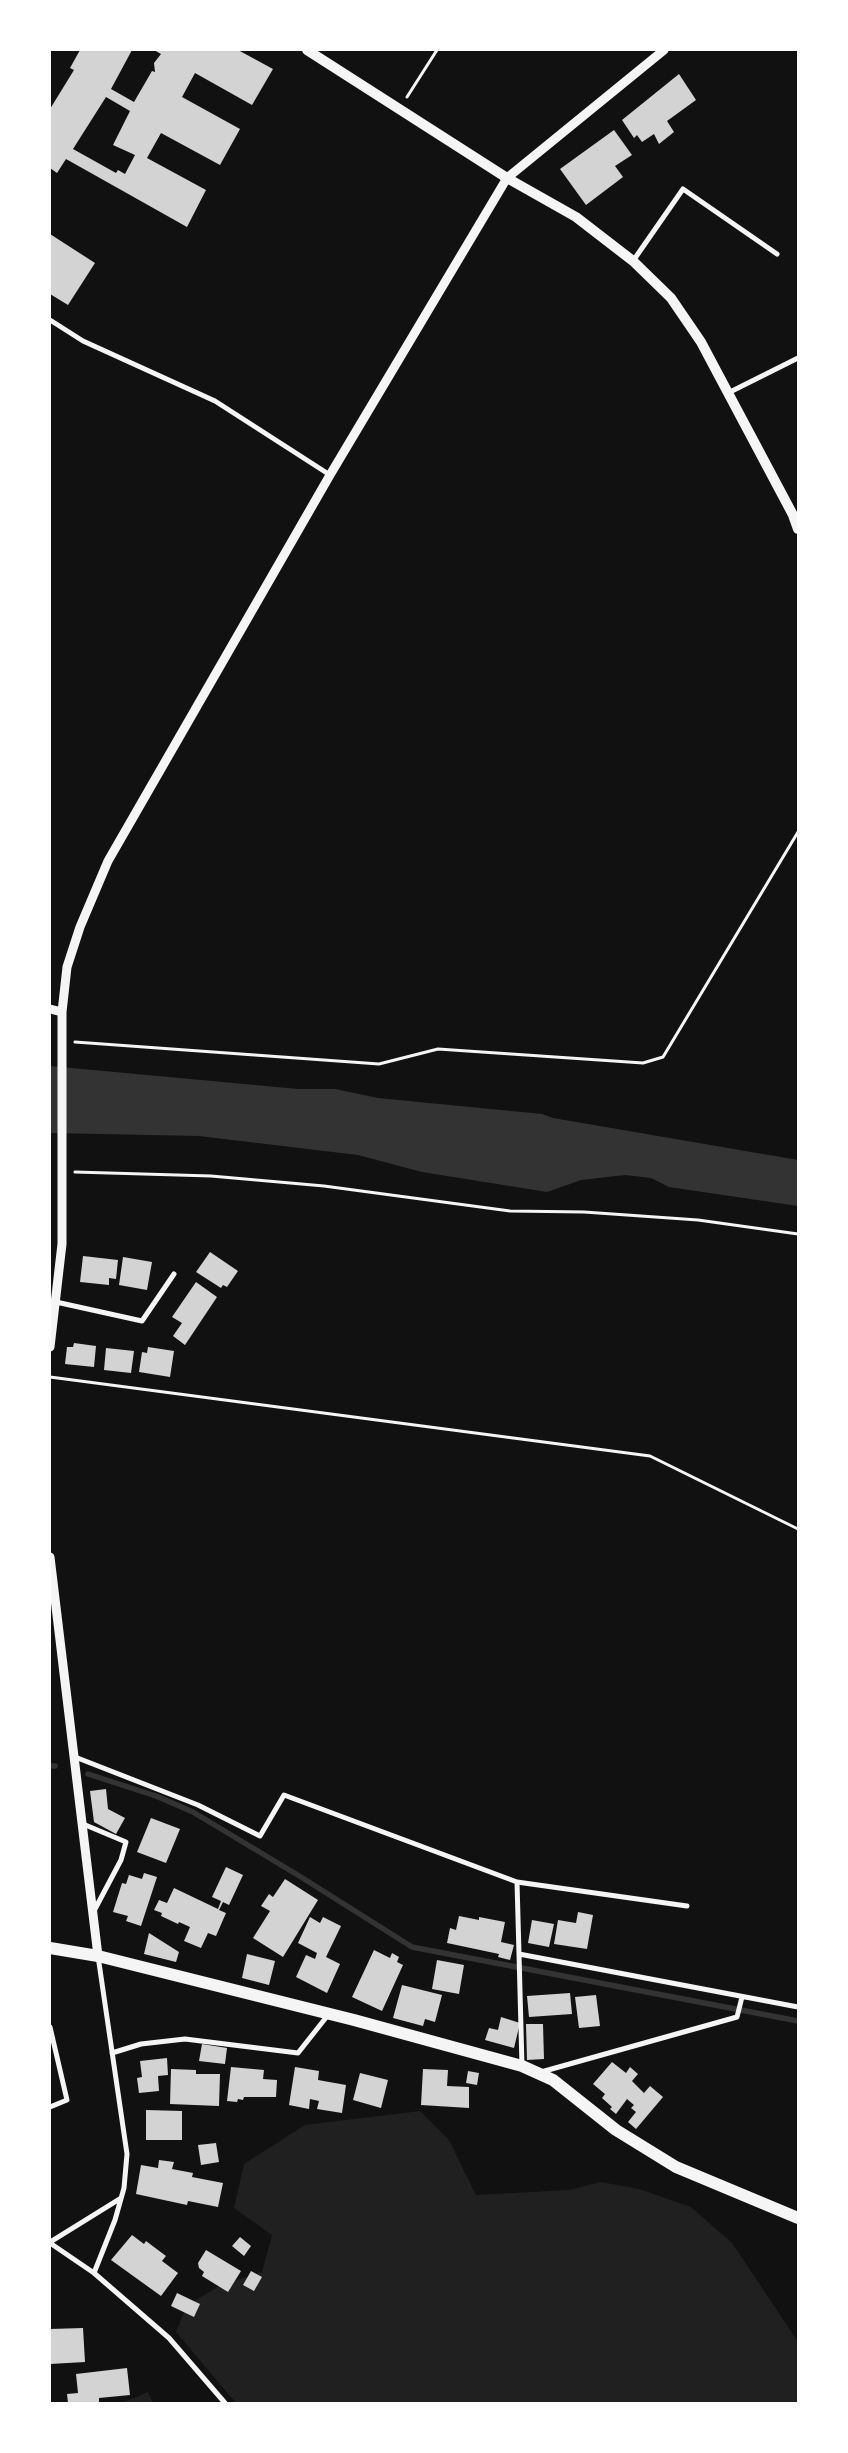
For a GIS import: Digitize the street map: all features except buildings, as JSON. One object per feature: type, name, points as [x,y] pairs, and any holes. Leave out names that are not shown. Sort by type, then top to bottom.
[{"type":"main road","points":[[307,50],[508,178],[576,217],[633,261],[671,298],[701,342],[727,394],[796,512],[798,529]]},
{"type":"main road","points":[[50,1948],[98,1956],[329,2014],[522,2066],[553,2080],[616,2130],[676,2167],[798,2218]]},
{"type":"street","points":[[50,1347],[62,1244],[62,1012],[67,967],[80,927],[108,861],[330,475],[508,178],[664,50]]},
{"type":"street","points":[[633,261],[683,189],[777,254]]},
{"type":"street","points":[[50,320],[83,341],[215,401],[330,475]]},
{"type":"street","points":[[727,394],[798,358]]},
{"type":"street","points":[[50,1009],[62,1012]]},
{"type":"street","points":[[56,1302],[142,1321],[174,1274]]},
{"type":"street","points":[[50,1557],[98,1956],[127,2154],[121,2198],[115,2220],[94,2273]]},
{"type":"street","points":[[75,1757],[198,1805],[260,1836],[284,1795],[517,1882],[687,1906]]},
{"type":"street","points":[[82,1824],[126,1842],[120,1860],[93,1914]]},
{"type":"street","points":[[517,1882],[522,2066]]},
{"type":"street","points":[[519,1954],[798,2007]]},
{"type":"street","points":[[538,2073],[737,2017],[742,1997]]},
{"type":"street","points":[[112,2053],[141,2044],[185,2039],[298,2053],[329,2014]]},
{"type":"street","points":[[50,2027],[66,2100],[50,2107]]},
{"type":"street","points":[[121,2198],[50,2242],[94,2273],[169,2338],[225,2403]]},
{"type":"path","points":[[400,108],[437,50]]},
{"type":"path","points":[[62,1041],[379,1064],[438,1049],[643,1063],[663,1057],[798,832]]},
{"type":"path","points":[[62,1172],[211,1176],[305,1184],[510,1211],[584,1212],[698,1220],[798,1234]]},
{"type":"path","points":[[50,1377],[650,1456],[798,1529]]},
{"type":"shaded area","points":[[50,1066],[298,1089],[335,1089],[378,1098],[542,1114],[553,1118],[798,1160],[798,1206],[669,1187],[651,1178],[625,1175],[581,1180],[547,1192],[422,1172],[358,1155],[199,1136],[50,1133]]},
{"type":"shaded area","points":[[420,2111],[449,2140],[476,2195],[569,2190],[601,2182],[639,2189],[691,2207],[732,2243],[798,2342],[798,2403],[236,2403],[176,2332],[187,2305],[221,2285],[262,2272],[272,2235],[234,2208],[244,2164],[305,2125]]},
{"type":"shaded area","points":[[148,2392],[153,2403],[121,2403],[134,2398]]},
{"type":"waterway","points":[[50,1766],[55,1766]]},
{"type":"waterway","points":[[88,1774],[156,1796],[193,1812],[412,1947],[798,2021]]}]
